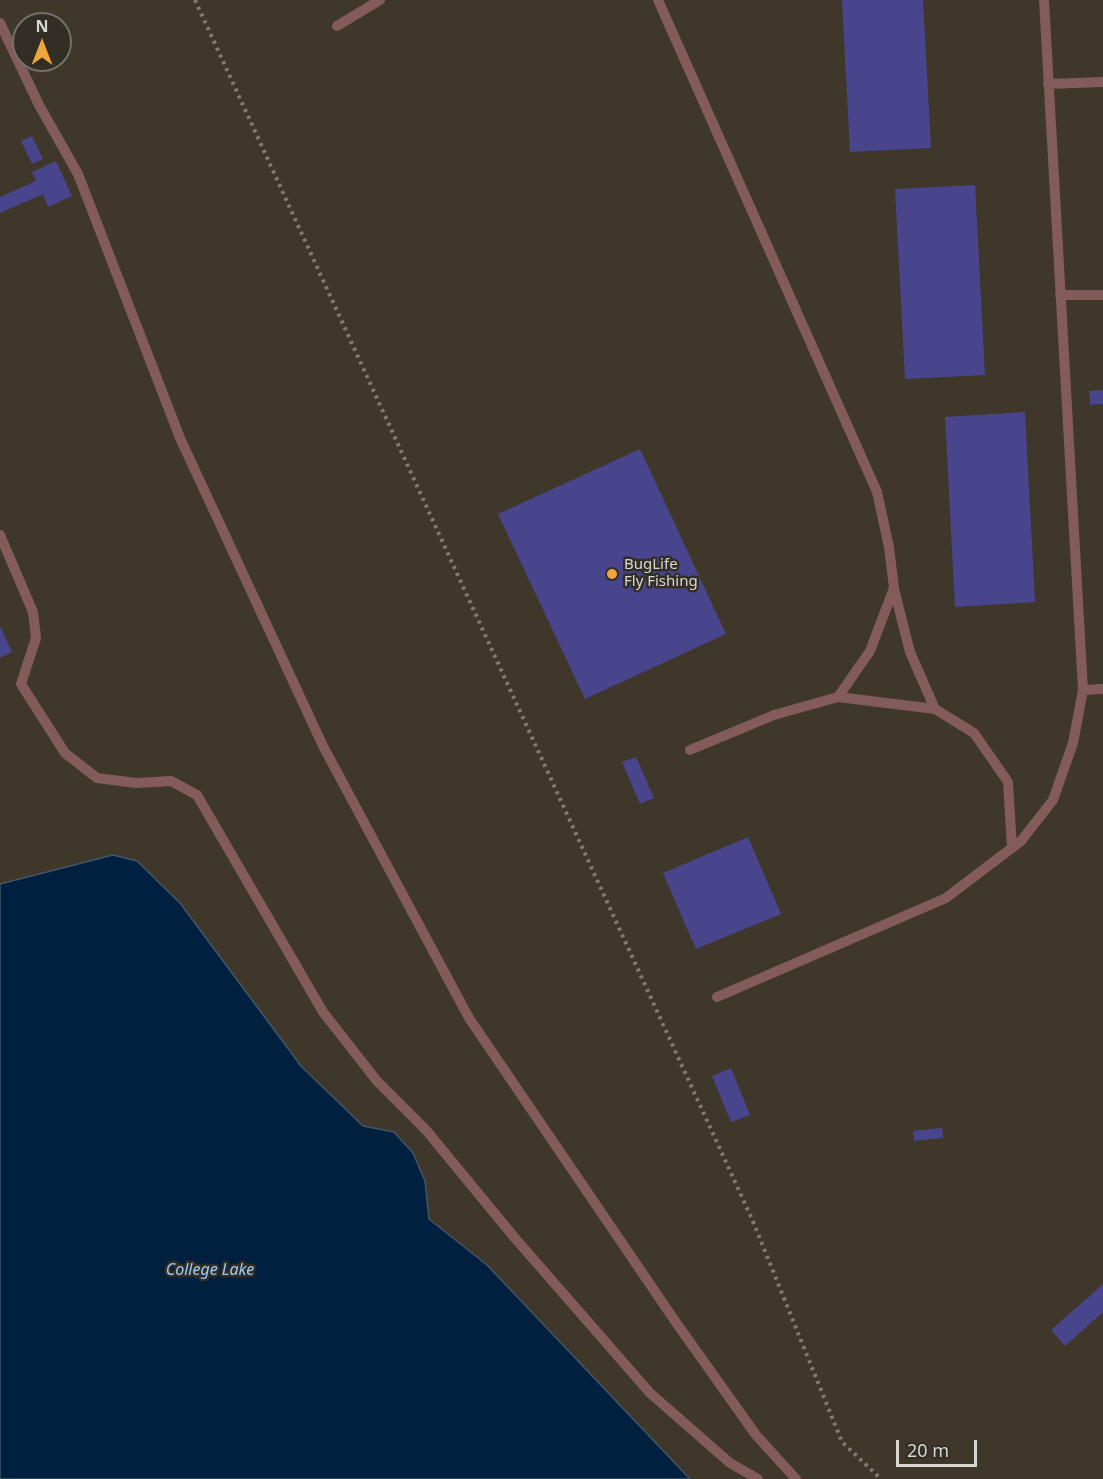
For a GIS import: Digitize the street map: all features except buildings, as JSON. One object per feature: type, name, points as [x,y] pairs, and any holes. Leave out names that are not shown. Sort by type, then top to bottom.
[{"type":"lane","points":[[337,26],[380,0]]},
{"type":"lane","points":[[658,0],[877,492],[890,547],[894,588],[909,652],[935,709]]},
{"type":"lane","points":[[717,997],[946,898],[1021,841],[1053,800],[1073,743],[1083,690],[1044,0]]},
{"type":"lane","points":[[0,23],[39,105],[78,174],[180,438],[322,746],[469,1018],[688,1340],[756,1435],[796,1479]]},
{"type":"lane","points":[[1048,84],[1103,82]]},
{"type":"lane","points":[[1060,296],[1103,295]]},
{"type":"lane","points":[[0,535],[33,612],[36,638],[21,684],[65,753],[97,778],[136,783],[171,781],[197,795],[323,1012],[377,1081],[426,1130],[514,1237],[650,1393],[730,1463],[758,1479]]},
{"type":"lane","points":[[838,697],[870,651],[894,588]]},
{"type":"lane","points":[[1083,690],[1103,689]]},
{"type":"lane","points":[[690,750],[774,715],[838,697],[935,709],[975,733],[1008,782],[1012,848]]},
{"type":"path","points":[[195,0],[752,1219],[842,1442],[881,1479]]},
{"type":"shaded area","points":[[0,0],[1103,0],[1103,1479],[690,1479],[487,1265],[429,1219],[425,1181],[413,1153],[394,1132],[363,1126],[301,1066],[180,903],[113,855],[0,884]]},
{"type":"water","name":"College Lake","points":[[113,855],[137,861],[180,903],[301,1066],[363,1126],[394,1132],[413,1153],[425,1181],[429,1219],[487,1265],[690,1479],[0,1479],[0,884]]},
{"type":"place","name":"BugLife Fly Fishing","points":[[612,574]]}]
